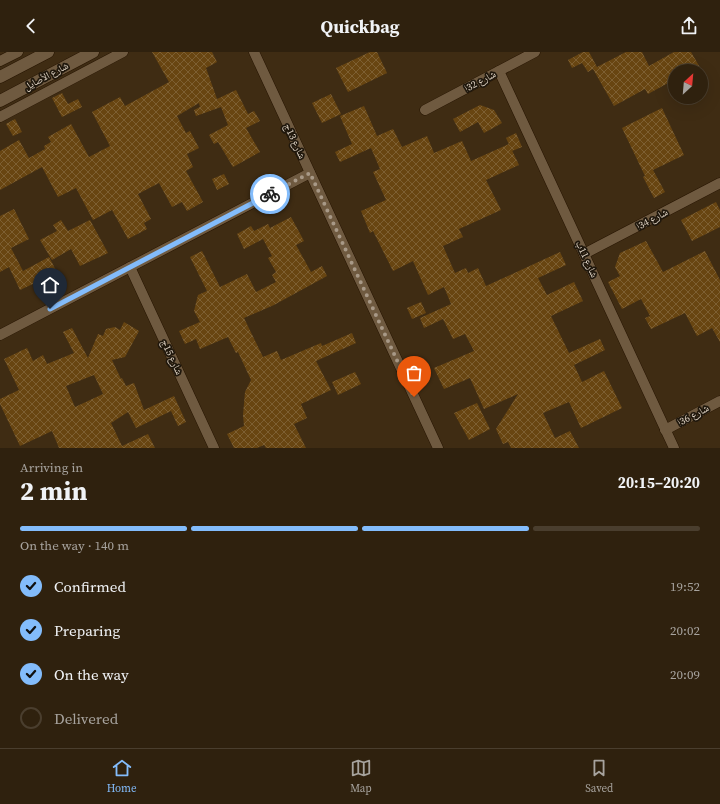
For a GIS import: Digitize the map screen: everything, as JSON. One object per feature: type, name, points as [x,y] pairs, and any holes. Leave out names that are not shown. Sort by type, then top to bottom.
[{"type":"street","points":[[0,61],[18,52]]},
{"type":"street","name":"شارع الأصايل","points":[[0,77],[48,52]]},
{"type":"street","name":"شارع الأصايل","points":[[0,101],[93,52]]},
{"type":"street","points":[[0,116],[123,52]]},
{"type":"street","name":"شارع 13ج","points":[[254,52],[438,448]]},
{"type":"street","name":"شارع 32ا","points":[[425,110],[535,52]]},
{"type":"street","name":"شارع 11ب","points":[[499,71],[674,448]]},
{"type":"street","points":[[0,335],[310,173]]},
{"type":"street","name":"شارع 34ا","points":[[584,254],[720,183]]},
{"type":"street","name":"شارع 15ج","points":[[130,267],[214,448]]},
{"type":"street","name":"شارع 36ا","points":[[665,430],[720,401]]},
{"type":"building","points":[[152,52],[212,52],[217,62],[206,68],[217,99],[236,90],[248,114],[254,111],[260,121],[246,128],[260,152],[233,167],[218,142],[214,144],[209,135],[228,125],[221,107],[196,116],[194,110],[200,107],[199,103],[177,116],[186,133],[190,131],[199,148],[187,154],[193,167],[186,171],[203,202],[187,211],[182,202],[172,207],[159,183],[138,194],[151,219],[144,223],[147,229],[128,239],[112,210],[93,220],[76,188],[58,197],[42,167],[0,190],[0,151],[19,140],[29,158],[45,149],[44,146],[51,142],[48,137],[71,124],[89,157],[110,146],[92,112],[120,97],[125,106],[169,82]]},
{"type":"building","points":[[370,52],[377,52],[387,73],[348,92],[336,68]]},
{"type":"building","points":[[583,52],[589,52],[597,67],[626,52],[642,52],[649,66],[674,52],[691,52],[698,64],[668,64],[668,83],[648,94],[645,89],[614,106],[593,69],[588,72],[582,63],[572,68],[568,60]]},
{"type":"building","points":[[62,93],[68,104],[78,99],[82,107],[62,117],[52,98]]},
{"type":"building","points":[[331,94],[341,114],[322,123],[312,103]]},
{"type":"building","points":[[480,105],[494,110],[502,123],[484,133],[478,122],[460,132],[453,119]]},
{"type":"building","points":[[364,106],[377,136],[393,129],[402,147],[427,136],[434,153],[462,141],[471,161],[509,144],[519,165],[486,180],[501,210],[459,229],[463,237],[443,246],[455,273],[466,268],[468,273],[478,268],[486,286],[560,252],[566,265],[538,278],[547,295],[574,282],[583,301],[551,316],[569,353],[600,339],[605,350],[574,365],[582,382],[604,371],[622,408],[581,428],[569,402],[543,413],[555,438],[570,431],[579,448],[511,448],[508,442],[503,444],[496,429],[518,394],[484,409],[470,378],[444,389],[434,368],[474,351],[465,334],[453,339],[443,319],[424,328],[420,318],[451,304],[444,287],[428,295],[413,261],[393,271],[373,231],[370,233],[361,211],[386,200],[373,172],[380,169],[371,148],[340,162],[335,152],[352,144],[340,116]]},
{"type":"building","points":[[662,108],[684,155],[653,170],[665,192],[654,198],[643,177],[645,176],[622,128]]},
{"type":"building","points":[[15,119],[22,132],[13,136],[6,124]]},
{"type":"building","points":[[516,133],[522,147],[512,151],[506,138]]},
{"type":"building","points":[[224,174],[229,184],[217,190],[212,179]]},
{"type":"building","points":[[716,202],[720,210],[720,227],[692,241],[681,220]]},
{"type":"building","points":[[14,209],[29,239],[11,248],[23,271],[49,257],[60,278],[43,288],[39,281],[20,290],[9,267],[0,272],[0,216]]},
{"type":"building","points":[[291,217],[304,241],[296,245],[311,272],[322,266],[327,276],[274,305],[244,318],[263,357],[277,351],[281,360],[321,343],[322,346],[352,333],[356,343],[316,361],[331,390],[301,404],[307,418],[294,424],[306,448],[266,448],[264,445],[257,448],[234,448],[227,434],[244,426],[243,415],[245,392],[251,380],[238,352],[236,353],[228,337],[200,349],[196,339],[185,344],[179,331],[200,322],[194,311],[198,295],[207,291],[190,257],[202,251],[220,287],[247,274],[256,292],[276,282],[272,275],[276,272],[268,258],[272,256],[263,239],[244,249],[237,234],[251,226],[254,231],[268,224],[270,228]]},
{"type":"building","points":[[61,220],[68,231],[90,220],[108,253],[80,266],[71,249],[52,260],[40,240],[57,231],[53,225]]},
{"type":"building","points":[[646,241],[663,272],[705,251],[720,280],[720,342],[712,328],[697,336],[685,313],[651,329],[645,318],[650,316],[641,299],[622,309],[608,282],[620,276],[615,267],[620,253]]},
{"type":"building","points":[[421,302],[426,313],[412,319],[407,308]]},
{"type":"building","points":[[124,322],[139,331],[125,357],[112,360],[126,386],[134,383],[144,410],[174,396],[186,422],[178,426],[171,411],[136,428],[128,412],[111,423],[122,446],[148,434],[155,448],[59,448],[52,431],[20,446],[0,404],[0,399],[19,390],[4,359],[27,348],[33,361],[43,355],[47,364],[74,353],[63,332],[72,328],[88,358],[98,334],[103,336],[106,329],[115,327],[120,330]],"holes":[[[94,375],[103,394],[75,407],[66,386]]]},
{"type":"building","points":[[355,372],[361,384],[338,395],[332,382]]},
{"type":"building","points":[[477,403],[490,429],[469,440],[454,413]]},
{"type":"way so far","points":[[270,194],[310,173],[414,397]]},
{"type":"route","points":[[50,309],[270,194]]}]
